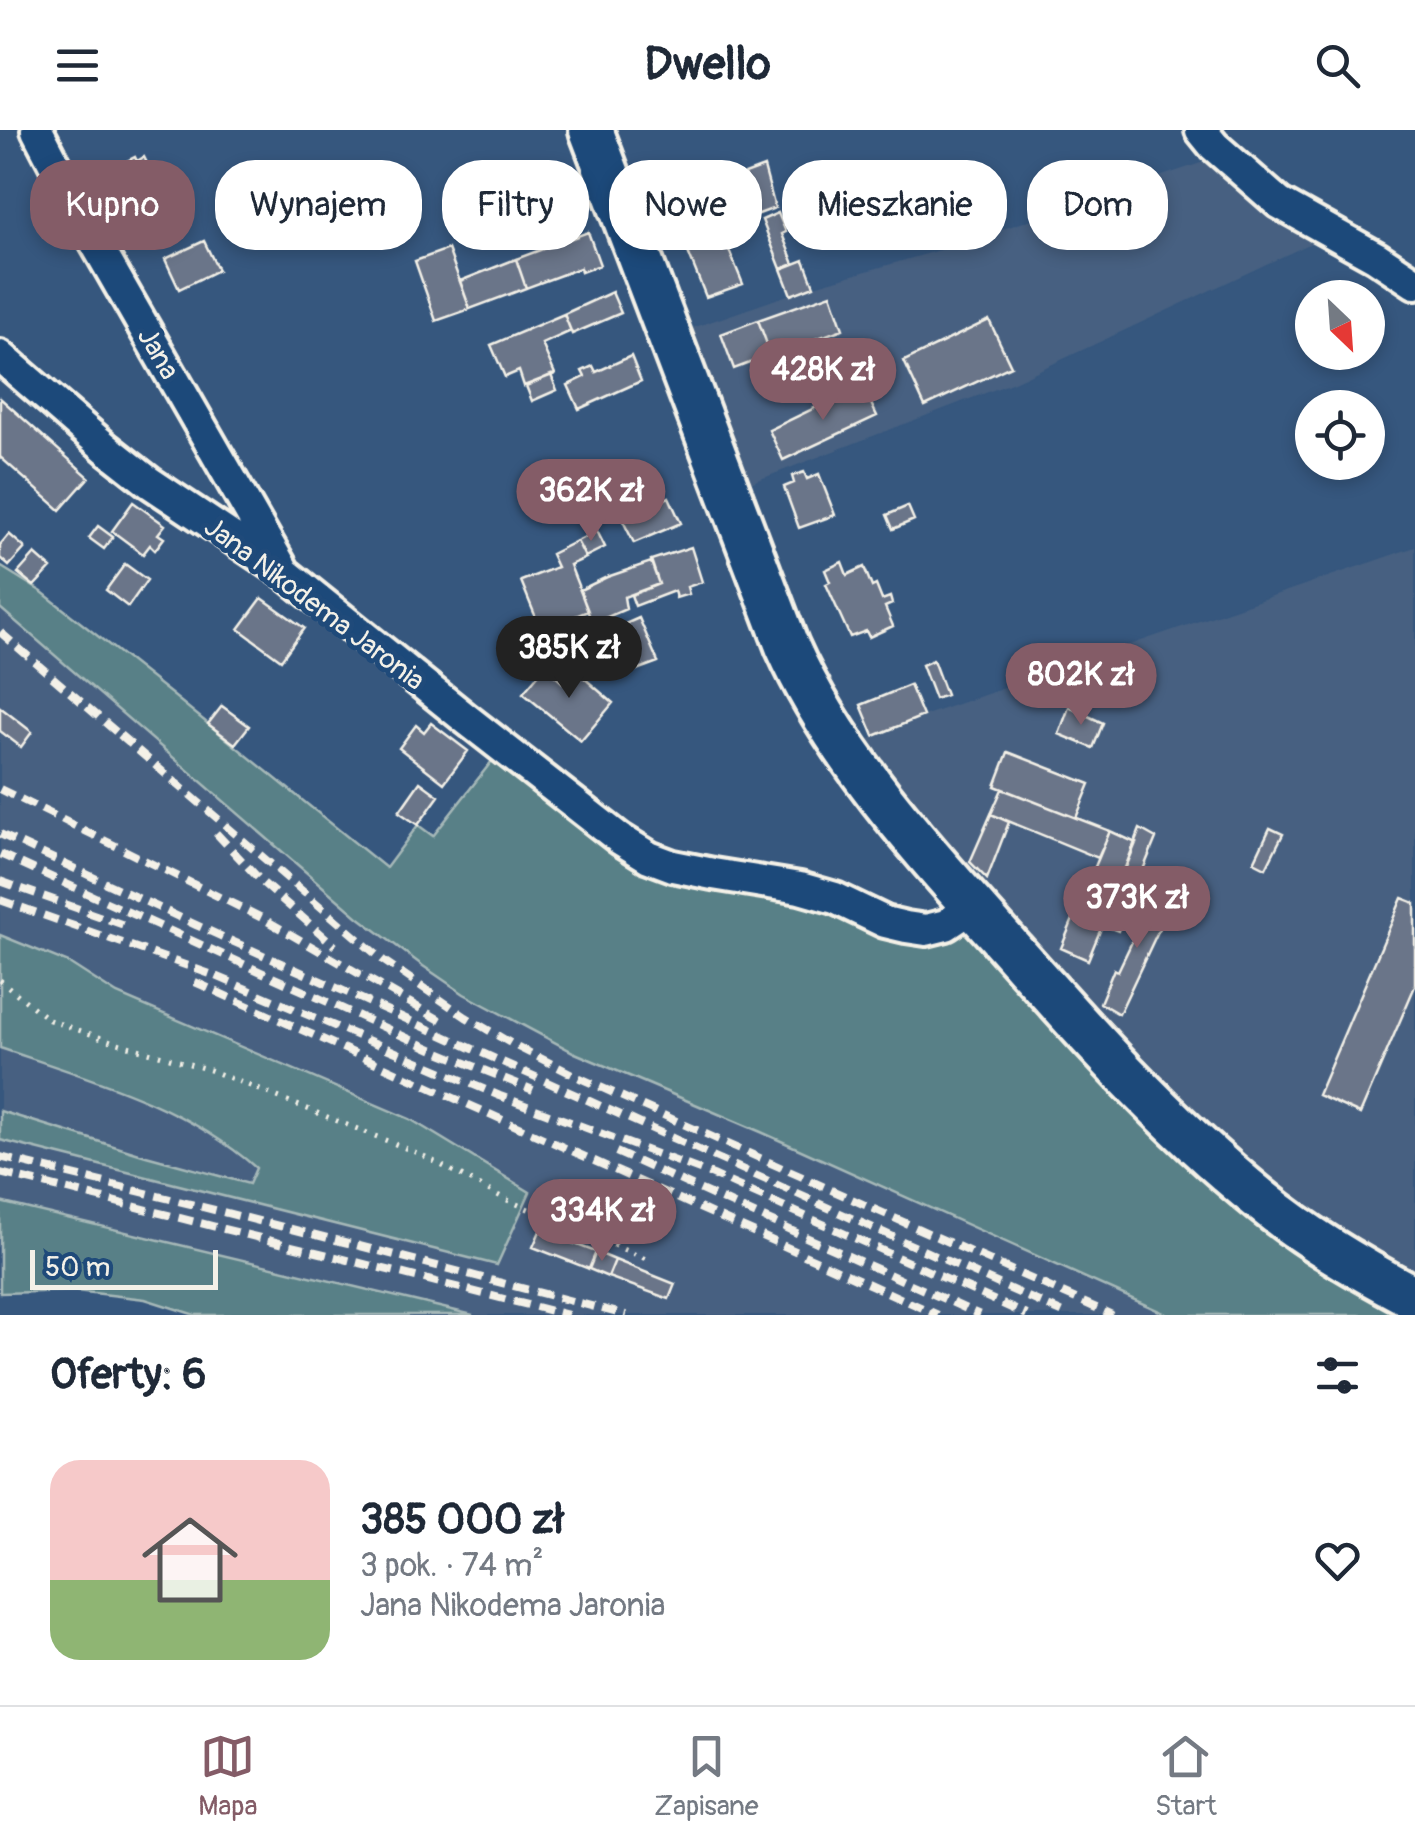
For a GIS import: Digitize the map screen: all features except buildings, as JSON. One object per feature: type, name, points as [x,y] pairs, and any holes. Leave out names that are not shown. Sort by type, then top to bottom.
[{"type":"main road","points":[[591,130],[765,592],[801,679],[830,727],[886,803],[973,907],[1196,1145],[1276,1212],[1415,1298]]},
{"type":"street","name":"Jana","points":[[37,130],[96,242],[285,573]]},
{"type":"street","points":[[1201,130],[1280,203],[1376,256],[1415,283]]},
{"type":"street","name":"Jana Nikodema Jaronia","points":[[0,356],[149,482],[285,573],[590,816],[649,858],[713,874],[800,888],[835,898],[906,928],[926,930],[946,925],[973,907]]},
{"type":"path","points":[[0,980],[49,1020],[210,1070],[420,1154],[505,1199],[646,1258]]},
{"type":"shaded area","points":[[1213,159],[1335,232],[1014,382],[727,492],[669,336],[814,286],[940,250],[1007,250],[1007,228],[1027,221],[1027,250],[1168,250],[1168,174]]},
{"type":"shaded area","points":[[1415,547],[1415,1298],[1287,1220],[846,749],[923,716]]},
{"type":"shaded area","points":[[0,608],[358,917],[464,994],[575,1053],[1168,1315],[473,1315],[0,1202]]},
{"type":"green space","points":[[0,566],[42,592],[386,868],[418,825],[433,836],[503,747],[620,839],[885,922],[973,907],[1106,1053],[1415,1315],[1168,1315],[575,1053],[464,994],[358,917],[0,608]]},
{"type":"green space","points":[[0,935],[69,963],[117,994],[410,1119],[530,1192],[497,1265],[0,1140],[0,1111],[249,1184],[256,1168],[199,1127],[167,1110],[0,1048]]},
{"type":"green space","points":[[0,1202],[473,1315],[195,1315],[145,1299],[76,1291],[0,1293]]},
{"type":"railway","points":[[0,632],[129,743]]},
{"type":"railway","points":[[120,735],[384,961],[512,1044],[1112,1315]]},
{"type":"railway","points":[[0,789],[262,918],[447,1024]]},
{"type":"railway","points":[[216,833],[263,883],[335,946]]},
{"type":"railway","points":[[0,834],[1068,1315]]},
{"type":"railway","points":[[0,854],[434,1050],[533,1090]]},
{"type":"railway","points":[[0,881],[127,926]]},
{"type":"railway","points":[[0,900],[216,976],[500,1096],[713,1175],[1027,1315]]},
{"type":"railway","points":[[195,982],[938,1315]]},
{"type":"railway","points":[[616,1152],[980,1315]]},
{"type":"railway","points":[[0,1157],[626,1315]]},
{"type":"railway","points":[[0,1173],[568,1315]]}]
